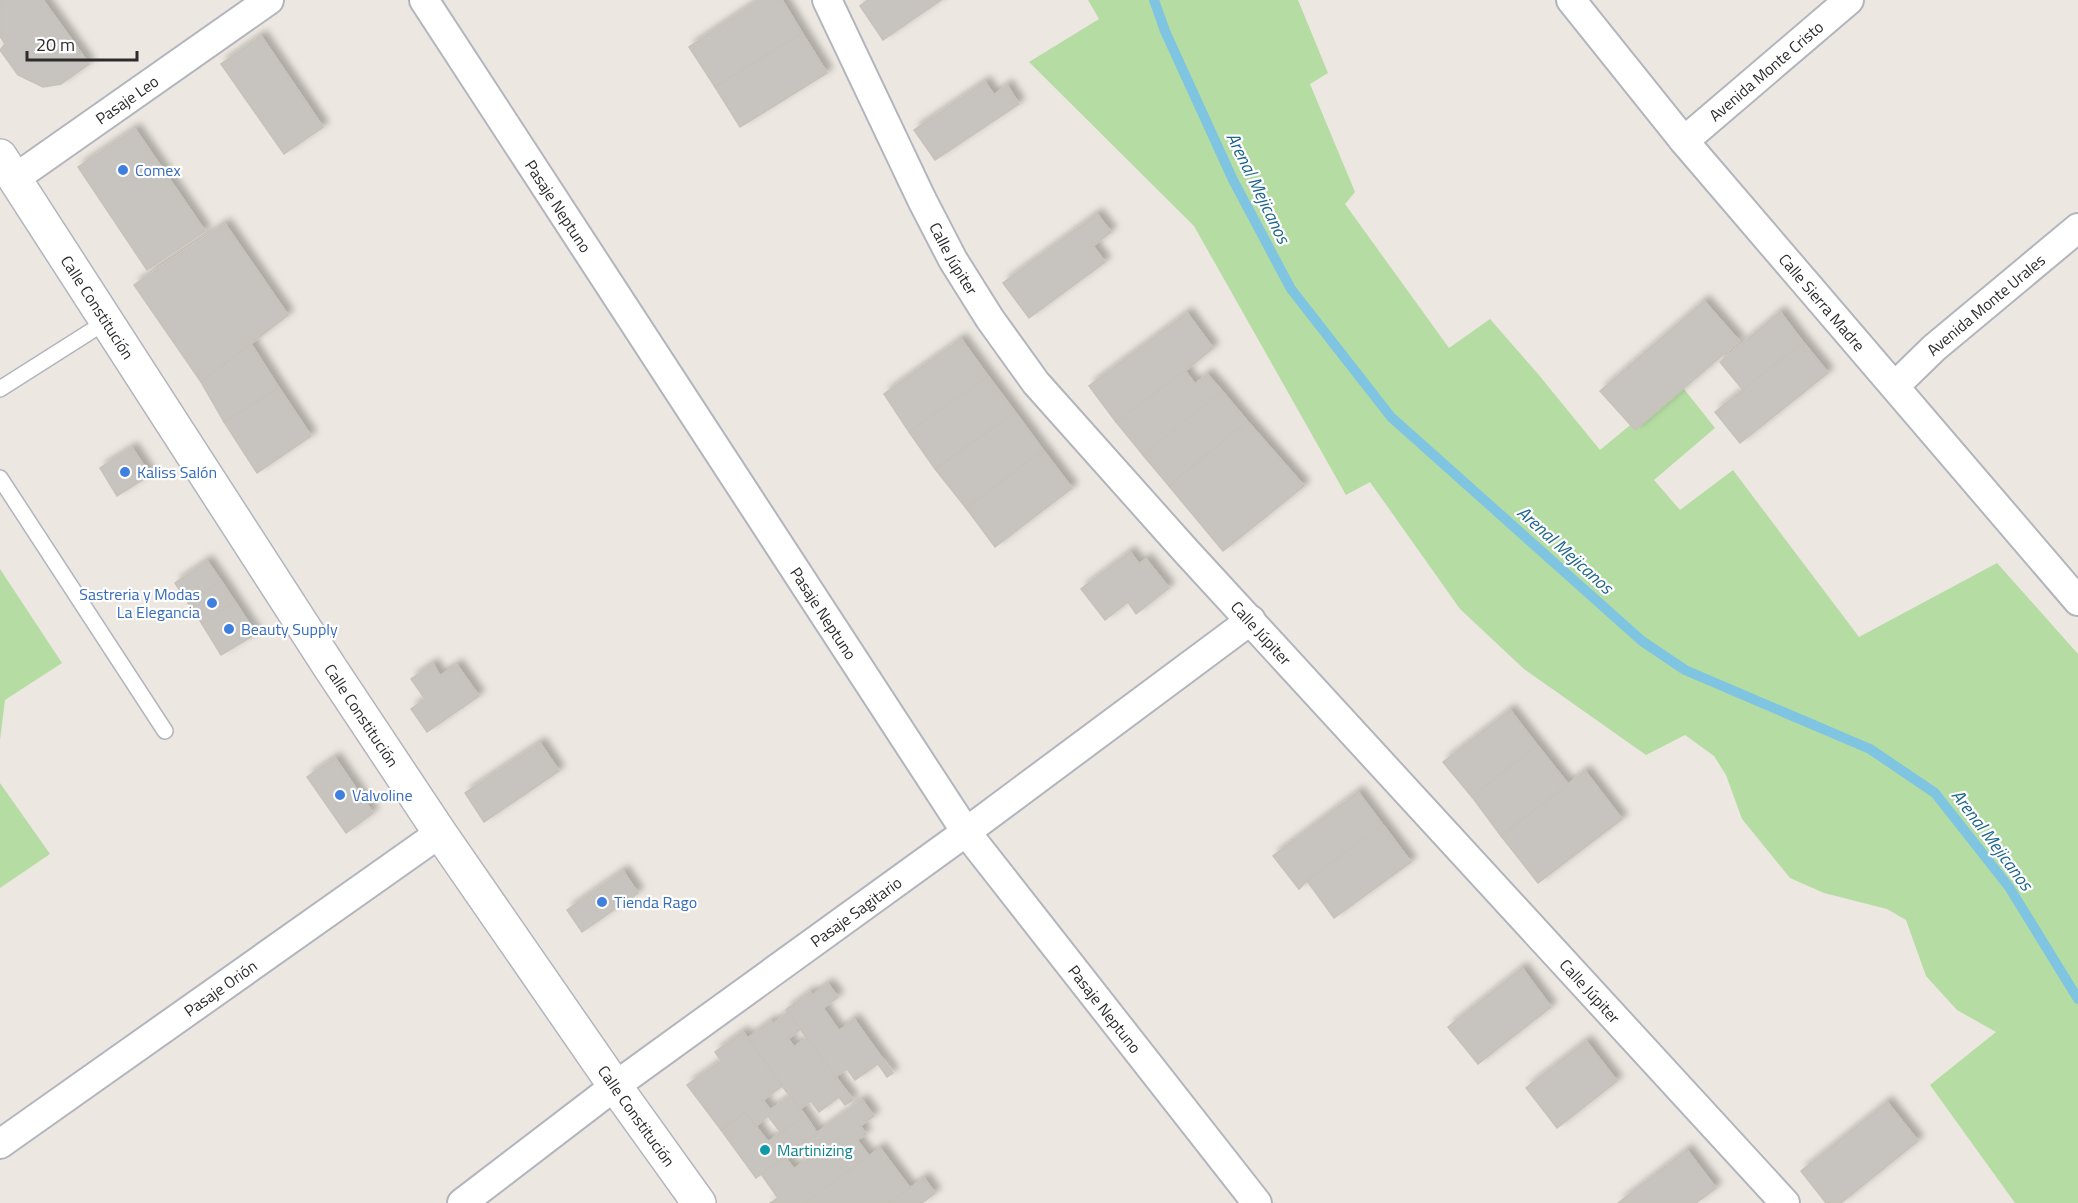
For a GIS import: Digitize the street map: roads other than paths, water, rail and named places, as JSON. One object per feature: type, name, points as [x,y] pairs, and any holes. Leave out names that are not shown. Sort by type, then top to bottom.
[{"type":"main road","name":"Calle Constitución","points":[[7,167],[329,666],[440,833],[699,1203]]},
{"type":"street","name":"Pasaje Leo","points":[[7,167],[269,0]]},
{"type":"street","name":"Pasaje Neptuno","points":[[424,0],[966,832],[1257,1203]]},
{"type":"street","name":"Calle Júpiter","points":[[827,0],[953,260],[990,319],[1036,383],[1079,433],[1785,1203]]},
{"type":"street","name":"Calle Sierra Madre","points":[[1571,0],[1684,141],[1895,386],[1959,465],[2078,601]]},
{"type":"street","name":"Avenida Monte Cristo","points":[[1684,141],[1849,0]]},
{"type":"street","name":"Avenida Monte Urales","points":[[1895,386],[1934,348],[2078,228]]},
{"type":"street","name":"Pasaje Sagitario","points":[[462,1203],[615,1086],[966,832],[1251,620]]},
{"type":"street","name":"Pasaje Orión","points":[[0,1144],[440,833]]},
{"type":"lane","points":[[0,389],[107,321]]},
{"type":"lane","points":[[0,478],[165,731]]},
{"type":"waterway","name":"Arenal Mejicanos","points":[[1154,0],[1165,31],[1233,180],[1291,289],[1391,417],[1642,641],[1685,670],[1870,749],[1935,793],[2009,887],[2078,999]]},
{"type":"place","name":"Comex","points":[[123,170]]},
{"type":"place","name":"Kaliss Salón","points":[[125,472]]},
{"type":"place","name":"Sastreria y Modas La Elegancia","points":[[212,603]]},
{"type":"place","name":"Beauty Supply","points":[[229,629]]},
{"type":"place","name":"Valvoline","points":[[340,795]]},
{"type":"place","name":"Tienda Rago","points":[[602,902]]},
{"type":"place","name":"Martinizing","points":[[765,1150]]}]
